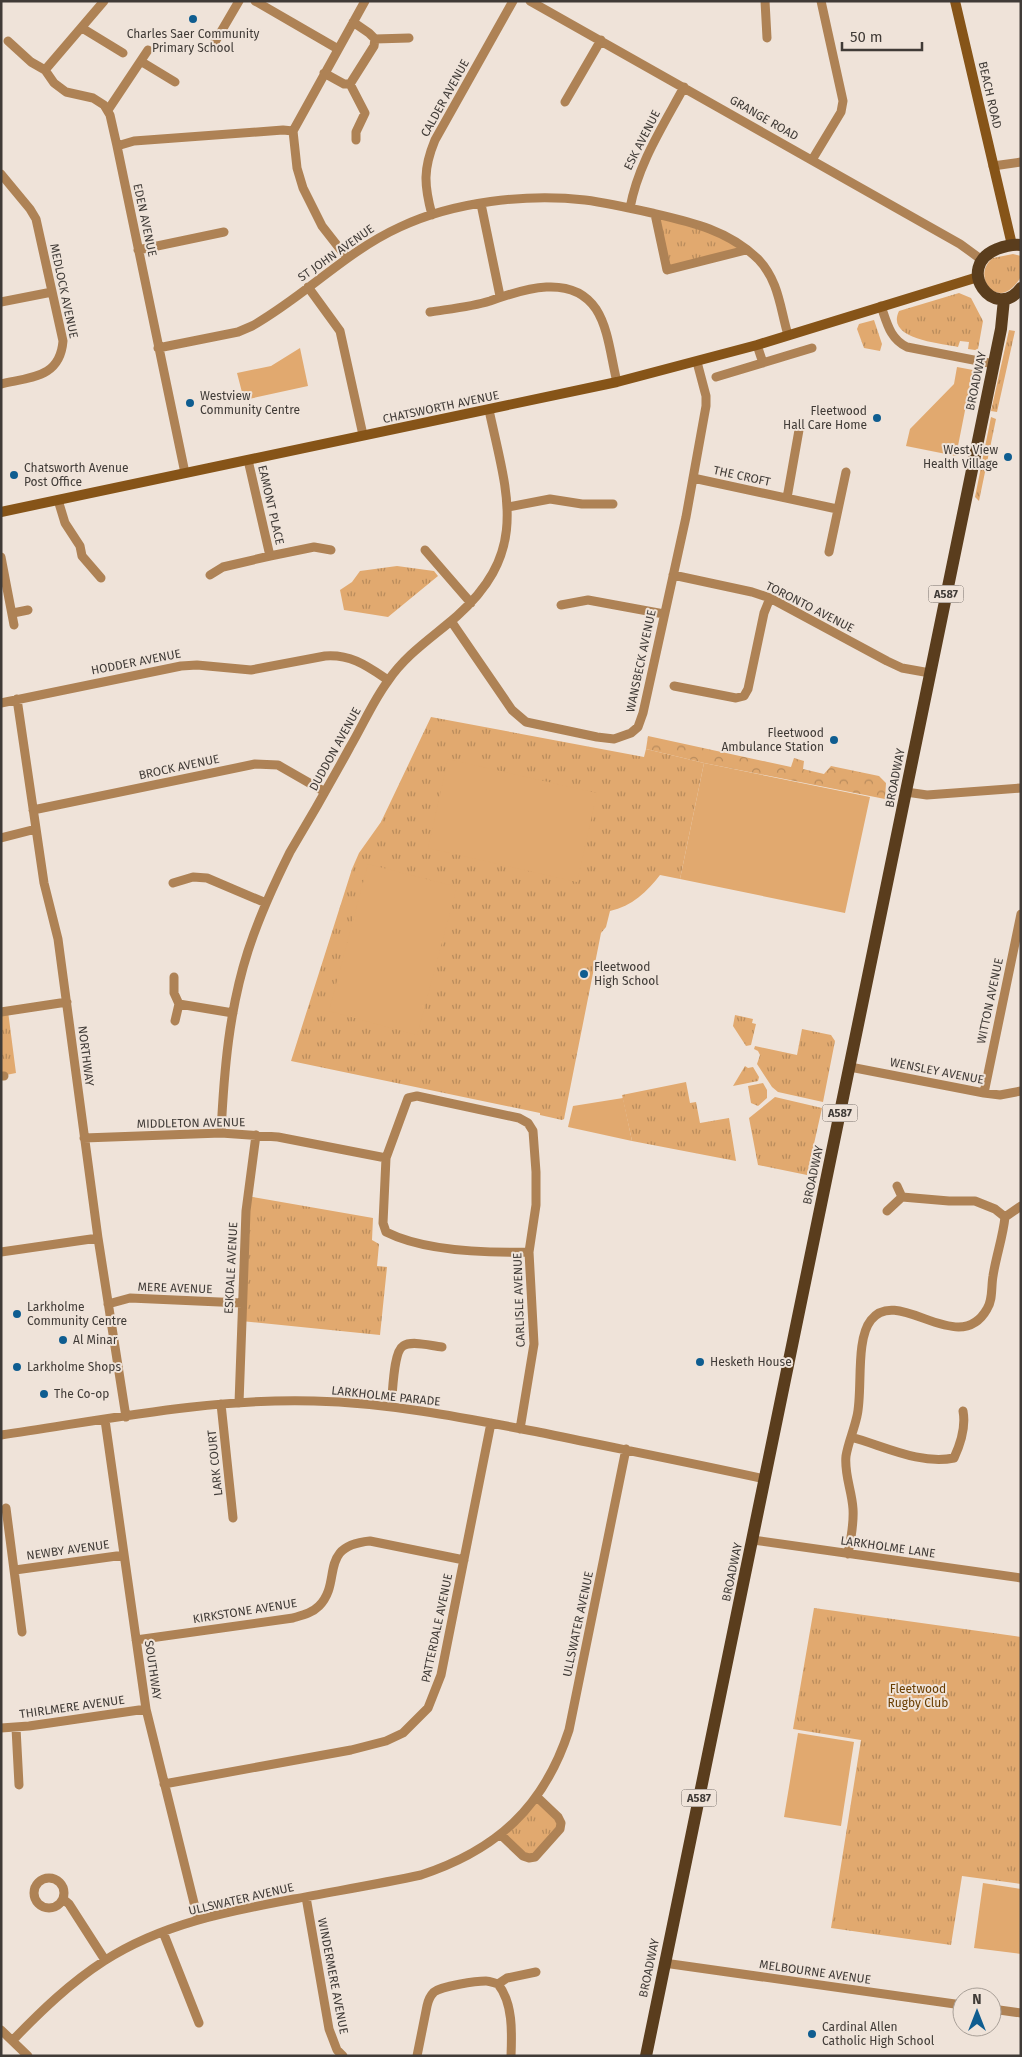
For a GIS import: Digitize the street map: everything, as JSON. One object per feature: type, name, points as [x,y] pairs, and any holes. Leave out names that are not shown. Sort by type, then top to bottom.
[{"type":"main road","points":[[1016,245],[990,252],[982,260],[978,270],[978,277],[982,288],[987,294],[997,299],[1020,294]]},
{"type":"main road","name":"BROADWAY","points":[[646,2056],[994,364],[1001,329],[1004,299]]},
{"type":"street","points":[[45,70],[104,1]]},
{"type":"street","points":[[215,42],[239,1]]},
{"type":"street","points":[[255,1],[338,49]]},
{"type":"street","points":[[348,258],[322,226],[303,188],[297,168],[293,131],[365,1]]},
{"type":"street","name":"CALDER AVENUE","points":[[432,215],[425,169],[429,155],[514,1]]},
{"type":"street","name":"GRANGE ROAD","points":[[530,1],[541,4],[960,244],[982,260]]},
{"type":"street","points":[[765,1],[766,38]]},
{"type":"street","points":[[812,160],[840,112],[843,102],[821,1]]},
{"type":"street","name":"BEACH ROAD","points":[[955,1],[993,166],[1016,245]]},
{"type":"street","points":[[350,84],[374,46],[375,39],[370,32],[353,22]]},
{"type":"street","points":[[82,28],[123,53]]},
{"type":"street","points":[[375,39],[410,38]]},
{"type":"street","points":[[565,102],[602,40]]},
{"type":"street","points":[[8,41],[31,62],[45,70],[54,83],[66,92],[93,98],[108,110],[142,62],[148,50]]},
{"type":"street","points":[[142,62],[175,82]]},
{"type":"street","points":[[324,73],[344,84],[350,84]]},
{"type":"street","points":[[350,84],[365,114],[356,132],[356,140]]},
{"type":"street","name":"ESK AVENUE","points":[[630,208],[635,183],[644,160],[684,87]]},
{"type":"street","name":"EDEN AVENUE","points":[[108,110],[118,146],[185,473]]},
{"type":"street","points":[[118,146],[128,141],[283,130],[293,131]]},
{"type":"street","points":[[993,166],[1021,162]]},
{"type":"street","name":"MEDLOCK AVENUE","points":[[1,174],[36,219],[63,341],[59,358],[49,371],[1,384]]},
{"type":"street","name":"ST JOHN AVENUE","points":[[158,348],[245,329],[260,322],[380,236],[416,220],[481,204],[534,198],[585,200],[630,208],[712,228],[729,237],[758,260],[774,282],[788,335]]},
{"type":"street","points":[[481,204],[500,296]]},
{"type":"street","points":[[655,214],[667,270],[746,250]]},
{"type":"street","points":[[138,250],[224,232]]},
{"type":"street","name":"CHATSWORTH AVENUE","points":[[1,512],[617,382],[757,345],[978,277]]},
{"type":"street","points":[[430,312],[489,301],[500,296],[552,286],[566,288],[587,299],[595,308],[603,324],[617,382]]},
{"type":"street","points":[[308,287],[340,330],[363,436]]},
{"type":"street","points":[[1,302],[52,292]]},
{"type":"street","points":[[881,306],[889,330],[899,343],[907,347],[994,364]]},
{"type":"street","points":[[757,345],[763,364]]},
{"type":"street","points":[[716,378],[812,348]]},
{"type":"street","name":"WANSBECK AVENUE","points":[[451,621],[518,717],[534,724],[614,739],[631,733],[638,727],[642,720],[673,575],[706,406],[706,396],[697,362]]},
{"type":"street","name":"DUDDON AVENUE","points":[[221,1133],[225,1060],[232,1013],[248,950],[266,903],[290,852],[388,680],[412,652],[471,604],[498,566],[506,536],[508,507],[489,410]]},
{"type":"street","name":"THE CROFT","points":[[786,498],[799,430]]},
{"type":"street","name":"EAMONT PLACE","points":[[248,460],[270,556]]},
{"type":"street","points":[[829,552],[846,472]]},
{"type":"street","name":"THE CROFT","points":[[693,478],[837,509]]},
{"type":"street","points":[[508,507],[550,499],[582,504],[613,504]]},
{"type":"street","points":[[58,500],[65,523],[78,542],[82,556],[101,578]]},
{"type":"street","name":"EAMONT PLACE","points":[[210,575],[224,567],[270,556],[314,547],[331,550]]},
{"type":"street","points":[[425,550],[471,604]]},
{"type":"street","points":[[1,557],[14,625]]},
{"type":"street","name":"TORONTO AVENUE","points":[[673,575],[752,592],[770,598],[887,661],[902,668],[930,673]]},
{"type":"street","points":[[674,686],[736,698],[744,696],[748,689],[764,613],[770,598]]},
{"type":"street","points":[[561,605],[588,600],[664,614]]},
{"type":"street","points":[[13,613],[28,610]]},
{"type":"street","name":"HODDER AVENUE","points":[[1,703],[181,666],[197,665],[251,670],[338,655],[360,661],[388,680]]},
{"type":"street","name":"NORTHWAY","points":[[17,699],[44,883],[56,928],[98,1238],[126,1417]]},
{"type":"street","name":"BROCK AVENUE","points":[[33,810],[255,764],[278,765],[325,792]]},
{"type":"street","points":[[906,792],[927,795],[1021,788]]},
{"type":"street","points":[[1,838],[36,829]]},
{"type":"street","points":[[173,883],[193,877],[207,878],[266,903]]},
{"type":"street","name":"WITTON AVENUE","points":[[984,1094],[1018,948],[1021,914]]},
{"type":"street","points":[[174,977],[174,993],[179,1004],[175,1022]]},
{"type":"street","points":[[1,1012],[67,1002]]},
{"type":"street","points":[[179,1004],[232,1013]]},
{"type":"street","name":"WENSLEY AVENUE","points":[[850,1067],[984,1094],[1000,1095],[1021,1091]]},
{"type":"street","name":"CARLISLE AVENUE","points":[[386,1158],[408,1098],[417,1096],[519,1118],[528,1123],[533,1130],[535,1140],[536,1205],[529,1252],[534,1344],[520,1429]]},
{"type":"street","name":"MIDDLETON AVENUE","points":[[84,1138],[221,1133],[256,1135],[304,1141],[386,1158]]},
{"type":"street","name":"ESKDALE AVENUE","points":[[239,1403],[246,1211],[256,1135]]},
{"type":"street","points":[[386,1158],[383,1223],[386,1232],[399,1238],[460,1250],[529,1252]]},
{"type":"street","points":[[897,1186],[902,1197]]},
{"type":"street","points":[[887,1212],[902,1197],[975,1201],[995,1209],[1005,1217]]},
{"type":"street","points":[[848,1554],[853,1524],[853,1507],[846,1457],[860,1399],[861,1353],[865,1332],[871,1320],[879,1313],[893,1309],[909,1312],[937,1324],[955,1327],[969,1325],[979,1319],[988,1309],[992,1278],[1003,1237],[1005,1217],[1021,1206]]},
{"type":"street","points":[[1,1252],[98,1238]]},
{"type":"street","name":"MERE AVENUE","points":[[108,1304],[130,1298],[242,1303]]},
{"type":"street","points":[[391,1406],[397,1354],[402,1346],[410,1344],[442,1347]]},
{"type":"street","name":"LARKHOLME PARADE","points":[[1,1435],[221,1404],[312,1401],[391,1406],[491,1423],[765,1478]]},
{"type":"street","name":"LARK COURT","points":[[221,1404],[233,1518]]},
{"type":"street","points":[[851,1437],[925,1459],[942,1461],[954,1458],[959,1448],[965,1422],[963,1411]]},
{"type":"street","name":"SOUTHWAY","points":[[105,1420],[146,1709],[198,1920]]},
{"type":"street","name":"PATTERDALE AVENUE","points":[[164,1784],[370,1746],[403,1733],[428,1708],[441,1675],[491,1423]]},
{"type":"street","name":"ULLSWATER AVENUE","points":[[13,2040],[63,1991],[105,1960],[134,1944],[198,1920],[248,1908],[428,1873],[450,1866],[476,1852],[501,1834],[537,1797],[552,1774],[569,1730],[626,1449]]},
{"type":"street","name":"NEWBY AVENUE","points":[[6,1508],[22,1632]]},
{"type":"street","name":"LARKHOLME LANE","points":[[753,1540],[1021,1578]]},
{"type":"street","name":"KIRKSTONE AVENUE","points":[[136,1640],[294,1618],[308,1614],[319,1606],[327,1592],[334,1562],[339,1553],[357,1542],[370,1541],[464,1560]]},
{"type":"street","name":"NEWBY AVENUE","points":[[15,1570],[124,1555]]},
{"type":"street","name":"THIRLMERE AVENUE","points":[[1,1728],[16,1728],[146,1709]]},
{"type":"street","points":[[16,1728],[19,1785]]},
{"type":"street","points":[[501,1834],[523,1856],[535,1857],[560,1829],[561,1823],[558,1817],[537,1797]]},
{"type":"street","name":"WINDERMERE AVENUE","points":[[306,1897],[329,2029],[337,2050],[343,2056]]},
{"type":"street","points":[[63,1899],[69,1904],[105,1960]]},
{"type":"street","points":[[163,1932],[199,2023]]},
{"type":"street","name":"MELBOURNE AVENUE","points":[[664,1963],[952,2004]]},
{"type":"street","points":[[498,1984],[507,1978],[536,1972]]},
{"type":"street","points":[[417,2056],[429,1998],[434,1992],[440,1989],[487,1981],[498,1984],[505,1993],[508,2004],[511,2056]]},
{"type":"street","points":[[1002,2010],[1021,2013]]},
{"type":"street","points":[[1,2030],[28,2056]]},
{"type":"green space","points":[[655,214],[695,222],[746,250],[667,270]]},
{"type":"green space","points":[[1013,254],[1021,256],[1021,276],[1012,288],[998,293],[988,285],[984,272],[993,258]]},
{"type":"green space","points":[[959,293],[971,298],[983,321],[978,349],[968,349],[969,342],[960,341],[958,347],[917,338],[907,334],[900,328],[897,321],[899,311]]},
{"type":"green space","points":[[874,320],[882,344],[880,351],[864,348],[857,329],[859,324]]},
{"type":"green space","points":[[1009,330],[1015,331],[997,412],[991,411]]},
{"type":"green space","points":[[300,348],[308,386],[244,400],[237,373],[271,366]]},
{"type":"green space","points":[[957,367],[973,370],[956,456],[906,446],[910,429],[954,384]]},
{"type":"green space","points":[[991,417],[996,419],[979,501],[975,497]]},
{"type":"green space","points":[[397,566],[434,571],[438,576],[388,617],[344,610],[340,590],[352,582],[360,571]]},
{"type":"green space","points":[[431,717],[644,757],[646,749],[704,763],[680,879],[660,875],[638,898],[625,906],[610,911],[606,927],[601,933],[564,1119],[562,1120],[540,1115],[540,1113],[291,1061],[352,869],[359,853],[381,822]]},
{"type":"green space","points":[[648,736],[791,767],[794,758],[804,761],[803,769],[824,774],[831,766],[879,776],[886,783],[885,799],[704,763],[646,749]]},
{"type":"green space","points":[[448,759],[597,793],[577,882],[428,848]]},
{"type":"green space","points":[[704,763],[870,797],[845,913],[680,879]]},
{"type":"green space","points":[[368,864],[457,887],[417,1035],[329,1011]]},
{"type":"green space","points":[[8,1011],[16,1073],[1,1076],[1,1012]]},
{"type":"green space","points":[[735,1015],[753,1019],[752,1023],[756,1024],[751,1045],[746,1046],[733,1026]]},
{"type":"green space","points":[[802,1029],[831,1035],[835,1041],[823,1102],[778,1092],[772,1087],[757,1064],[760,1055],[754,1049],[755,1046],[797,1055]]},
{"type":"green space","points":[[745,1066],[748,1068],[753,1067],[759,1077],[758,1081],[733,1086]]},
{"type":"green space","points":[[686,1082],[690,1103],[696,1102],[700,1123],[729,1118],[736,1161],[632,1141],[622,1095]]},
{"type":"green space","points":[[763,1083],[767,1090],[767,1098],[758,1106],[751,1103],[748,1086]]},
{"type":"green space","points":[[775,1097],[822,1108],[807,1175],[758,1165],[749,1118]]},
{"type":"green space","points":[[623,1098],[632,1141],[568,1127],[573,1106]]},
{"type":"green space","points":[[247,1196],[373,1218],[372,1240],[379,1244],[377,1266],[387,1267],[380,1335],[241,1321]]},
{"type":"green space","name":"Fleetwood Rugby Club","points":[[814,1608],[1021,1637],[1021,1884],[962,1876],[951,1945],[831,1928],[861,1740],[793,1729]]},
{"type":"green space","points":[[798,1733],[854,1742],[841,1826],[784,1817]]},
{"type":"green space","points":[[537,1797],[561,1823],[529,1858],[501,1835]]},
{"type":"green space","points":[[983,1883],[1021,1889],[1021,1954],[974,1948]]},
{"type":"place","name":"Charles Saer Community Primary School","points":[[193,19]]},
{"type":"place","name":"Westview Community Centre","points":[[190,403]]},
{"type":"place","name":"Fleetwood Hall Care Home","points":[[877,418]]},
{"type":"place","name":"West View Health Village","points":[[1008,457]]},
{"type":"place","name":"Chatsworth Avenue Post Office","points":[[14,475]]},
{"type":"place","name":"Fleetwood Ambulance Station","points":[[834,740]]},
{"type":"place","name":"Fleetwood High School","points":[[584,974]]},
{"type":"place","name":"Larkholme Community Centre","points":[[17,1314]]},
{"type":"place","name":"Al Minar","points":[[63,1340]]},
{"type":"place","name":"Hesketh House","points":[[700,1362]]},
{"type":"place","name":"Larkholme Shops","points":[[17,1367]]},
{"type":"place","name":"The Co-op","points":[[44,1394]]},
{"type":"place","name":"Cardinal Allen Catholic High School","points":[[812,2034]]}]
